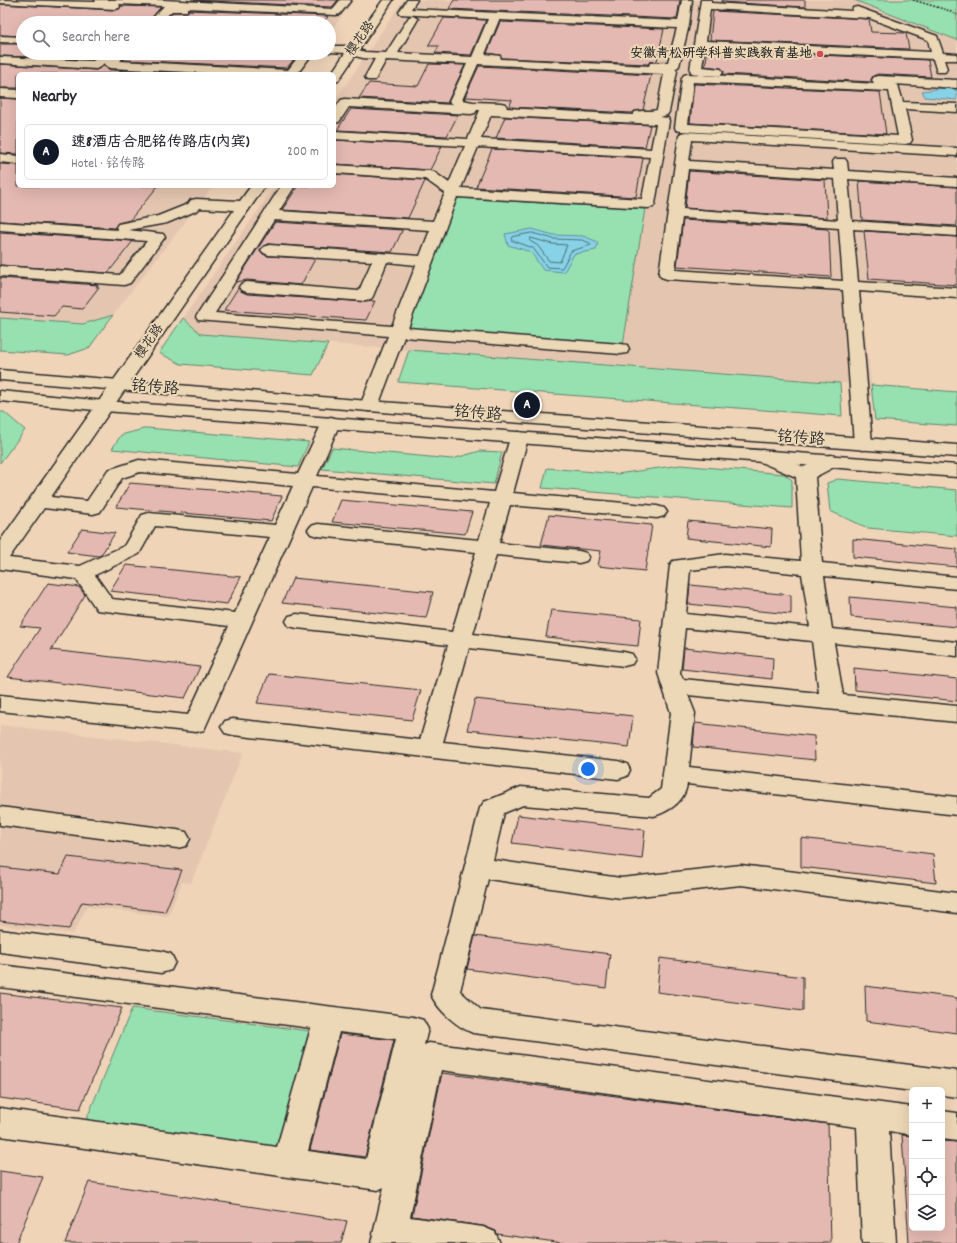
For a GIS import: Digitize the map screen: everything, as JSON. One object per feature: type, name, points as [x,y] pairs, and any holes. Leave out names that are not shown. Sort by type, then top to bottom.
[{"type":"main road","points":[[0,0],[157,8],[148,16]]},
{"type":"main road","points":[[82,0],[87,0]]},
{"type":"main road","points":[[100,0],[220,3],[336,12],[346,0]]},
{"type":"main road","name":"樱花路","points":[[336,76],[355,52],[388,0]]},
{"type":"main road","points":[[412,0],[404,12],[683,25]]},
{"type":"main road","points":[[476,59],[673,66],[683,25],[687,0]]},
{"type":"main road","points":[[837,2],[934,38],[945,84]]},
{"type":"main road","points":[[870,15],[706,3],[696,70],[957,84]]},
{"type":"main road","points":[[160,16],[169,8],[335,16]]},
{"type":"main road","points":[[336,50],[355,52],[363,55],[387,54],[476,59],[569,66],[671,71],[663,112],[650,116],[473,106],[455,102],[476,59],[495,16]]},
{"type":"main road","points":[[370,77],[413,19]]},
{"type":"main road","points":[[0,39],[16,40]]},
{"type":"main road","points":[[700,44],[957,57]]},
{"type":"main road","points":[[0,60],[96,65],[101,60]]},
{"type":"main road","points":[[114,60],[110,64],[258,72]]},
{"type":"main road","points":[[193,68],[200,60]]},
{"type":"main road","points":[[293,72],[302,60]]},
{"type":"main road","points":[[688,78],[894,88],[898,105],[905,140],[681,127],[688,78]]},
{"type":"main road","points":[[0,93],[16,94]]},
{"type":"main road","points":[[336,116],[345,103],[663,121],[648,204],[452,192],[428,175],[336,169]]},
{"type":"main road","points":[[898,105],[957,108]]},
{"type":"main road","points":[[369,406],[438,226],[486,111]]},
{"type":"main road","points":[[336,135],[657,153]]},
{"type":"main road","points":[[957,152],[686,136],[667,274],[957,293]]},
{"type":"main road","points":[[839,145],[864,444]]},
{"type":"main road","points":[[0,158],[16,160]]},
{"type":"main road","points":[[682,166],[957,182]]},
{"type":"main road","name":"樱花路","points":[[0,556],[257,188]]},
{"type":"main road","points":[[287,188],[204,317],[621,349]]},
{"type":"main road","points":[[0,218],[122,227],[162,220],[193,207],[200,197],[245,206]]},
{"type":"main road","points":[[676,213],[957,232]]},
{"type":"main road","points":[[269,215],[438,226]]},
{"type":"main road","points":[[0,226],[158,237],[124,280],[0,270]]},
{"type":"main road","points":[[269,250],[425,261]]},
{"type":"main road","points":[[247,287],[365,296],[381,257]]},
{"type":"main road","name":"铭传路","points":[[0,375],[369,406],[957,451]]},
{"type":"main road","name":"铭传路","points":[[0,396],[105,406],[957,471]]},
{"type":"main road","points":[[0,703],[196,724],[331,423]]},
{"type":"main road","points":[[429,749],[520,438]]},
{"type":"main road","points":[[763,456],[805,474],[831,461]]},
{"type":"main road","points":[[38,502],[93,508],[115,474],[140,466],[502,497],[657,512]]},
{"type":"main road","points":[[805,474],[812,568],[832,702]]},
{"type":"main road","points":[[0,564],[83,573],[132,550],[149,519],[282,532]]},
{"type":"main road","points":[[318,530],[579,557]]},
{"type":"main road","points":[[957,583],[725,560],[680,565],[669,673],[683,713],[673,793],[654,807],[521,796],[493,808],[445,995],[472,1021],[957,1084]]},
{"type":"main road","points":[[83,573],[105,605],[242,621]]},
{"type":"main road","points":[[675,620],[957,649]]},
{"type":"main road","points":[[297,621],[624,659]]},
{"type":"main road","points":[[674,686],[957,714]]},
{"type":"main road","points":[[233,727],[618,770]]},
{"type":"main road","points":[[675,774],[957,806]]},
{"type":"main road","points":[[0,816],[177,838]]},
{"type":"main road","points":[[477,868],[621,888],[742,875],[957,903]]},
{"type":"main road","points":[[0,941],[161,962]]},
{"type":"main road","points":[[0,976],[412,1029],[378,1175],[0,1122]]},
{"type":"main road","points":[[289,1162],[328,1018]]},
{"type":"main road","points":[[483,1243],[390,1236],[430,1056],[909,1121]]},
{"type":"main road","points":[[872,1116],[879,1243]]},
{"type":"main road","points":[[945,1125],[957,1127]]},
{"type":"path","points":[[913,0],[957,15]]},
{"type":"shaded area","points":[[0,0],[354,0],[336,24],[336,16],[16,16],[16,60],[309,60],[300,72],[16,72],[16,188],[211,188],[113,315],[83,324],[0,318]]},
{"type":"shaded area","points":[[403,0],[854,0],[957,40],[957,299],[861,293],[871,385],[201,334],[183,318],[274,188],[336,188],[336,99]]},
{"type":"shaded area","points":[[0,725],[243,753],[191,883],[182,882],[168,916],[87,907],[73,934],[0,925]]},
{"type":"green space","points":[[854,0],[957,0],[957,40]]},
{"type":"green space","points":[[457,198],[645,209],[623,345],[403,330]]},
{"type":"green space","points":[[113,315],[89,348],[68,355],[0,350],[0,318],[83,324]]},
{"type":"green space","points":[[183,318],[201,334],[328,344],[313,375],[181,364],[159,353]]},
{"type":"green space","points":[[409,350],[840,383],[842,416],[398,382]]},
{"type":"green space","points":[[871,385],[957,392],[957,426],[875,420]]},
{"type":"green space","points":[[0,412],[4,412],[25,430],[0,463]]},
{"type":"green space","points":[[147,428],[309,442],[298,467],[112,449],[121,435]]},
{"type":"green space","points":[[332,448],[452,459],[480,451],[502,452],[494,484],[322,469]]},
{"type":"green space","points":[[680,465],[784,474],[792,480],[792,508],[542,488],[547,468],[617,474]]},
{"type":"green space","points":[[838,479],[957,490],[957,536],[868,528],[830,511],[827,483]]},
{"type":"green space","points":[[132,1008],[310,1031],[276,1150],[85,1123]]},
{"type":"water","points":[[945,88],[957,90],[957,100],[925,97],[922,91]]},
{"type":"water","points":[[532,229],[554,235],[583,236],[598,242],[596,250],[574,254],[564,272],[543,270],[531,252],[508,245],[505,234]]},
{"type":"building","points":[[191,0],[338,0],[332,7]]},
{"type":"building","points":[[454,0],[680,0],[677,19],[449,9]]},
{"type":"building","points":[[722,0],[805,0],[805,7],[722,2]]},
{"type":"building","points":[[0,4],[115,10],[119,9],[121,6],[161,7],[153,16],[16,16],[16,36],[0,35]]},
{"type":"building","points":[[188,10],[326,16],[169,16],[173,12],[187,12]]},
{"type":"building","points":[[713,11],[869,19],[871,32],[906,33],[909,49],[710,40]]},
{"type":"building","points":[[444,18],[486,20],[471,55],[435,53],[439,46],[428,46]]},
{"type":"building","points":[[500,22],[664,29],[657,61],[650,62],[648,64],[502,58],[500,55],[487,53]]},
{"type":"building","points":[[0,44],[16,44],[16,57],[0,56]]},
{"type":"building","points":[[708,50],[928,60],[931,77],[878,74],[873,76],[871,79],[872,82],[723,74],[724,71],[721,68],[705,66]]},
{"type":"building","points":[[123,60],[293,60],[287,68]]},
{"type":"building","points":[[0,64],[96,70],[104,66],[110,70],[155,72],[16,72],[16,88],[0,88]]},
{"type":"building","points":[[429,64],[465,65],[448,103],[359,98],[369,83],[418,86]]},
{"type":"building","points":[[479,66],[651,75],[643,110],[632,113],[509,107],[512,100],[467,97],[464,99]]},
{"type":"building","points":[[694,84],[880,92],[886,134],[690,123]]},
{"type":"building","points":[[0,98],[16,99],[16,154],[0,153]]},
{"type":"building","points":[[351,109],[458,115],[447,136],[337,130]]},
{"type":"building","points":[[505,117],[650,125],[645,147],[496,138]]},
{"type":"building","points":[[336,140],[442,146],[430,170],[336,164]]},
{"type":"building","points":[[492,149],[643,158],[636,197],[476,187]]},
{"type":"building","points":[[0,164],[16,165],[16,188],[156,188],[130,220],[118,223],[115,228],[0,221]]},
{"type":"building","points":[[689,171],[825,180],[827,218],[685,208]]},
{"type":"building","points":[[336,174],[425,181],[408,218],[282,210],[297,188],[336,188]]},
{"type":"building","points":[[859,181],[957,187],[957,226],[862,220]]},
{"type":"building","points":[[683,220],[827,229],[829,231],[831,277],[677,266]]},
{"type":"building","points":[[275,222],[402,231],[392,252],[268,244],[263,246],[260,250],[263,254],[268,256],[315,259],[301,285],[247,280],[236,282]]},
{"type":"building","points":[[864,231],[957,237],[957,285],[869,279]]},
{"type":"building","points":[[0,232],[133,241],[108,273],[0,265]]},
{"type":"building","points":[[0,278],[98,285],[96,287],[99,287],[82,309],[62,307],[54,316],[0,312]]},
{"type":"building","points":[[238,288],[247,294],[365,302],[375,301],[366,320],[224,310]]},
{"type":"building","points":[[130,483],[282,496],[271,521],[116,507]]},
{"type":"building","points":[[341,500],[472,512],[465,534],[332,522]]},
{"type":"building","points":[[549,515],[652,525],[645,571],[598,566],[601,551],[541,545]]},
{"type":"building","points":[[688,521],[772,529],[771,547],[686,538]]},
{"type":"building","points":[[82,529],[115,533],[99,556],[67,552]]},
{"type":"building","points":[[853,539],[957,549],[957,567],[853,557]]},
{"type":"building","points":[[126,565],[241,577],[227,604],[110,591]]},
{"type":"building","points":[[293,578],[433,592],[426,618],[282,603]]},
{"type":"building","points":[[48,583],[79,587],[85,595],[51,650],[200,667],[185,698],[8,677],[40,628],[20,626]]},
{"type":"building","points":[[690,585],[791,595],[791,614],[688,604]]},
{"type":"building","points":[[850,597],[957,607],[957,627],[851,617]]},
{"type":"building","points":[[551,610],[641,619],[638,646],[546,637]]},
{"type":"building","points":[[684,648],[773,658],[772,679],[682,669]]},
{"type":"building","points":[[854,668],[957,679],[957,701],[855,690]]},
{"type":"building","points":[[269,674],[421,690],[412,720],[257,703]]},
{"type":"building","points":[[475,699],[633,716],[629,747],[467,730]]},
{"type":"building","points":[[695,723],[814,736],[815,760],[693,747]]},
{"type":"building","points":[[518,815],[645,830],[642,859],[512,843]]},
{"type":"building","points":[[801,838],[933,854],[936,883],[801,867]]},
{"type":"building","points":[[68,857],[182,870],[165,912],[82,902],[69,929],[0,921],[0,867],[60,874]]},
{"type":"building","points":[[475,936],[610,954],[606,988],[467,969]]},
{"type":"building","points":[[660,958],[803,977],[803,1011],[657,992]]},
{"type":"building","points":[[865,986],[957,998],[957,1033],[866,1021]]},
{"type":"building","points":[[0,993],[122,1008],[80,1109],[0,1098]]},
{"type":"building","points":[[340,1034],[394,1040],[365,1157],[310,1150]]},
{"type":"building","points":[[442,1073],[828,1124],[831,1243],[563,1243],[497,1234],[496,1231],[483,1226],[412,1216]]},
{"type":"building","points":[[902,1135],[909,1136],[909,1231],[945,1231],[945,1141],[957,1142],[957,1243],[909,1243]]},
{"type":"building","points":[[0,1171],[43,1177],[16,1243],[0,1243]]},
{"type":"building","points":[[89,1182],[347,1221],[341,1243],[65,1243]]},
{"type":"place","name":"安徽青松研学科普实践教育基地","points":[[820,54]]},
{"type":"place","name":"速8酒店合肥铭传路店(内宾)","points":[[527,405]]}]
